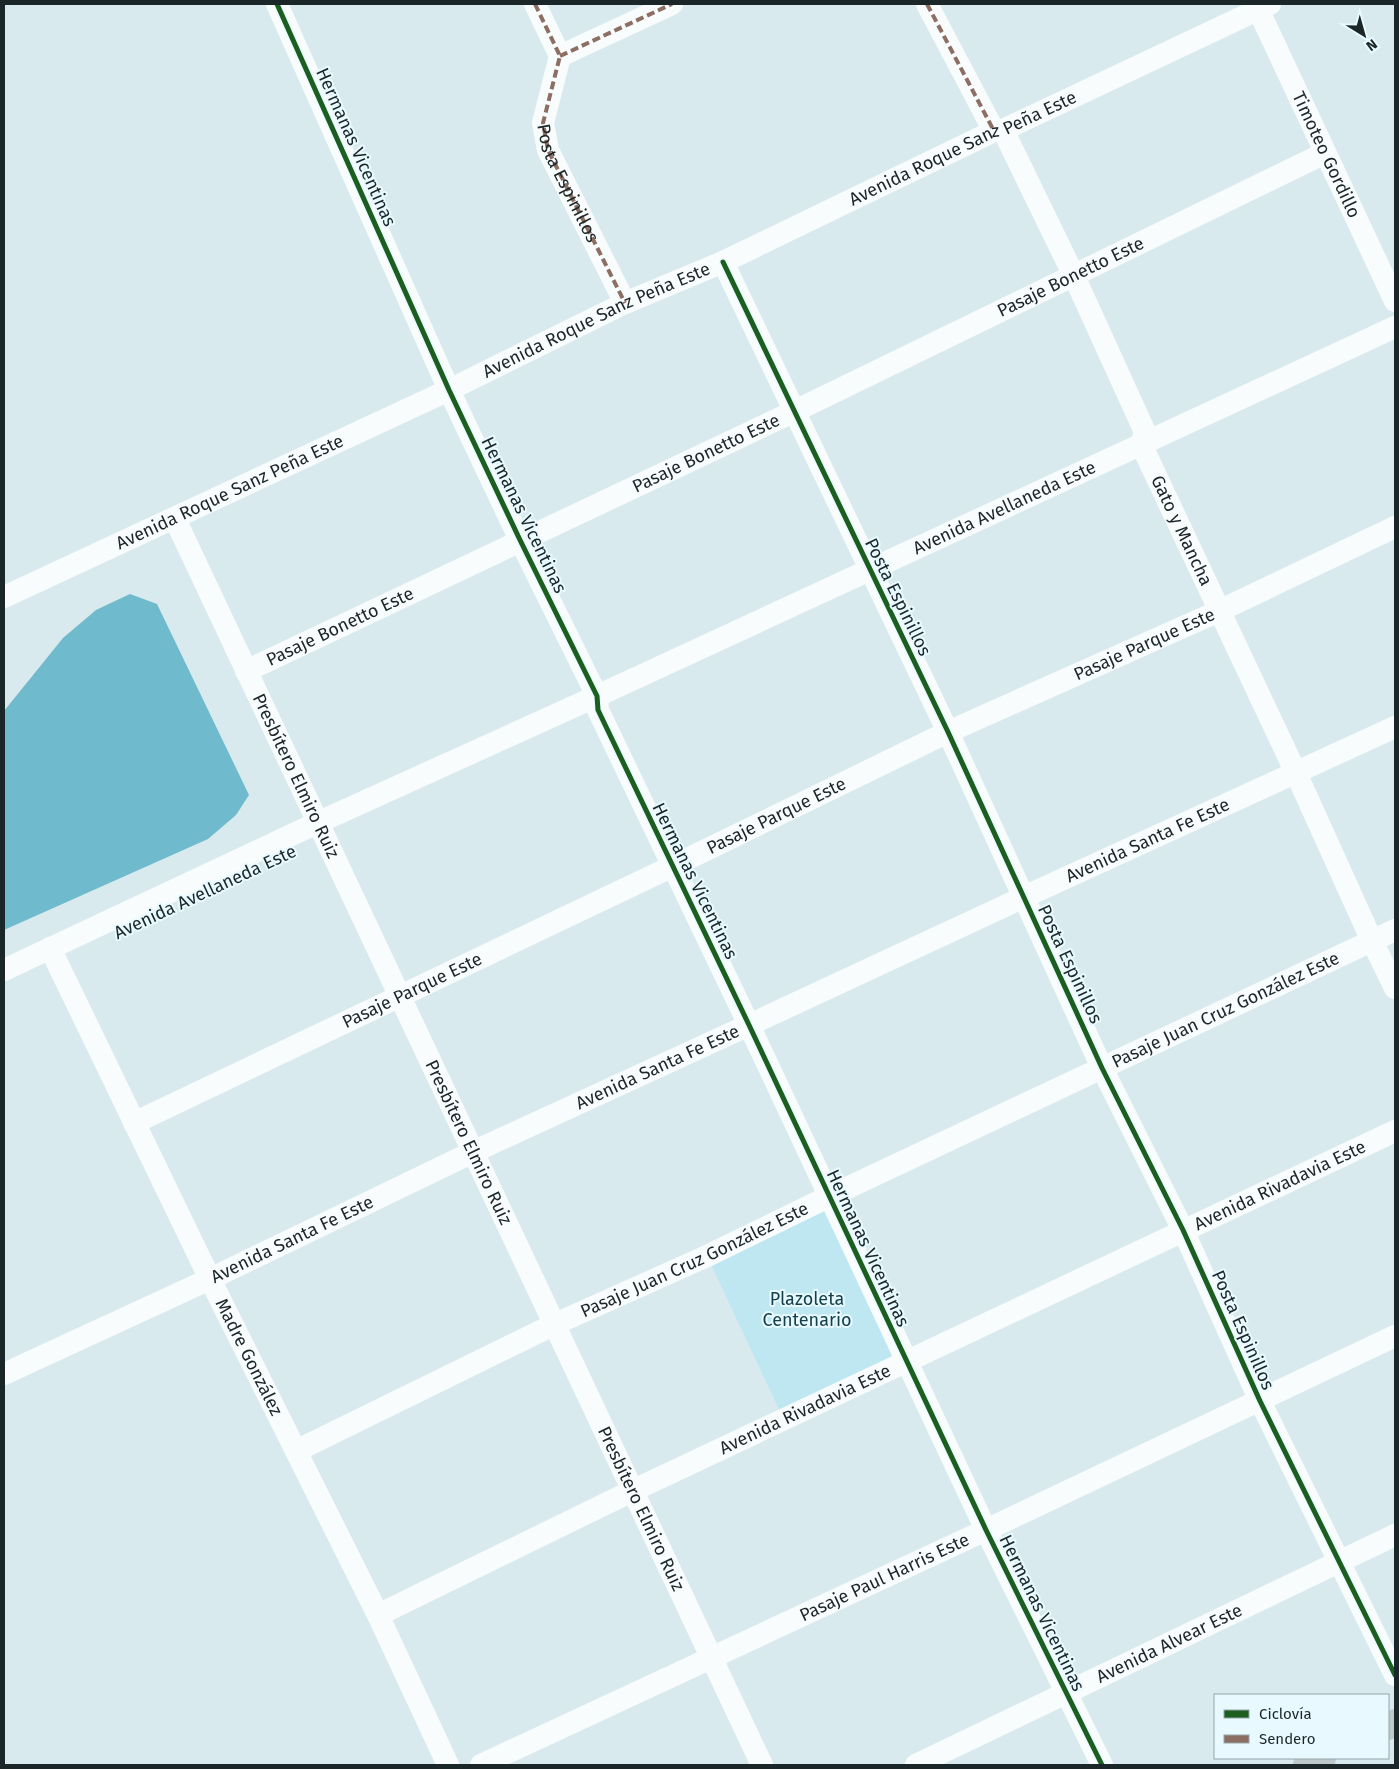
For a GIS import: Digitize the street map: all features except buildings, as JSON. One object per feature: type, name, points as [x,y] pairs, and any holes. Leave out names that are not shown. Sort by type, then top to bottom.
[{"type":"main road","points":[[1307,1765],[1320,1759]]},
{"type":"street","name":"Hermanas Vicentinas","points":[[277,4],[449,390],[520,540],[603,698],[672,866],[749,1025],[828,1197],[986,1530],[1102,1765]]},
{"type":"street","points":[[535,4],[560,56],[672,4]]},
{"type":"street","name":"Gato y Mancha","points":[[927,4],[998,130],[1074,276],[1145,432],[1141,444],[1395,988]]},
{"type":"street","name":"Avenida Roque Sanz Peña Este","points":[[4,598],[449,390],[625,303],[722,262],[998,130],[1264,7]]},
{"type":"street","name":"Timoteo Gordillo","points":[[1264,7],[1325,153],[1395,302]]},
{"type":"street","name":"Posta Espinillos","points":[[560,56],[543,124],[548,150],[625,303]]},
{"type":"street","name":"Pasaje Bonetto Este","points":[[246,671],[793,412],[1325,153]]},
{"type":"street","name":"Posta Espinillos","points":[[722,262],[948,732],[1102,1068],[1183,1230],[1260,1401],[1395,1675]]},
{"type":"street","name":"Avenida Avellaneda Este","points":[[4,970],[53,954],[603,698],[869,570],[1395,327]]},
{"type":"street","name":"Presbítero Elmiro Ruiz","points":[[175,519],[553,1325],[762,1765]]},
{"type":"street","name":"Pasaje Parque Este","points":[[134,1123],[948,732],[1219,611],[1395,527]]},
{"type":"street","name":"Avenida Santa Fe Este","points":[[4,1374],[210,1279],[473,1152],[1395,727]]},
{"type":"street","name":"Pasaje Juan Cruz González Este","points":[[296,1451],[553,1325],[707,1256],[828,1197],[1395,930]]},
{"type":"street","name":"Avenida Avellaneda Este","points":[[4,985],[53,954]]},
{"type":"street","name":"Madre González","points":[[53,954],[210,1279],[378,1615],[448,1765]]},
{"type":"street","name":"Avenida Rivadavia Este","points":[[378,1615],[632,1491],[1395,1131]]},
{"type":"street","name":"Pasaje Paul Harris Este","points":[[481,1765],[986,1530],[1395,1336]]},
{"type":"street","name":"Avenida Alvear Este","points":[[916,1765],[1395,1535]]},
{"type":"green space","name":"Plazoleta Centenario","points":[[828,1197],[906,1362],[784,1420],[707,1256]]},
{"type":"water","points":[[130,594],[157,604],[249,795],[236,815],[208,839],[4,930],[4,711],[63,638],[96,610]]},
{"type":"marked path","points":[[535,4],[560,56],[543,123],[548,150],[625,303]]},
{"type":"marked path","points":[[560,56],[672,4]]},
{"type":"marked path","points":[[927,4],[994,131]]},
{"type":"cycle path","points":[[277,4],[449,390],[597,696],[598,710],[749,1025],[986,1530],[1102,1765]]},
{"type":"cycle path","points":[[723,262],[948,732],[1102,1068],[1183,1230],[1260,1401],[1395,1675]]}]
